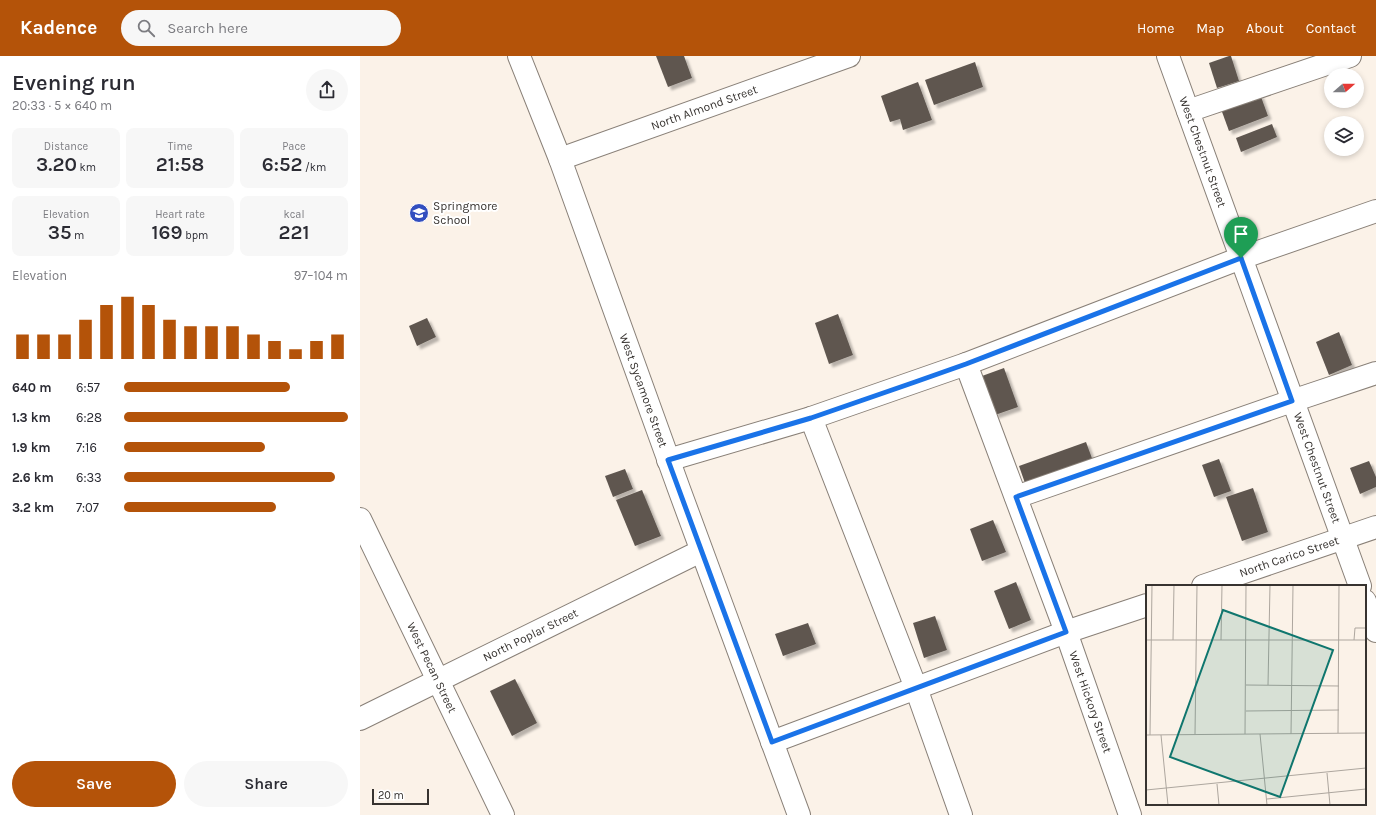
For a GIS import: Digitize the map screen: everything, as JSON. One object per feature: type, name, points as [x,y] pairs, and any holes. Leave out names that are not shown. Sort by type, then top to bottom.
[{"type":"street","name":"West Sycamore Street","points":[[519,56],[560,159],[668,460],[799,815]]},
{"type":"street","name":"North Almond Street","points":[[560,159],[849,56]]},
{"type":"street","name":"West Chestnut Street","points":[[1168,56],[1360,585]]},
{"type":"street","points":[[1188,111],[1350,56]]},
{"type":"street","points":[[668,460],[811,418],[966,364],[1241,258],[1376,211]]},
{"type":"street","name":"West Hickory Street","points":[[966,364],[1066,632],[1130,815]]},
{"type":"street","points":[[1016,497],[1376,373]]},
{"type":"street","points":[[811,418],[916,688],[961,815]]},
{"type":"street","name":"West Pecan Street","points":[[360,519],[503,815]]},
{"type":"street","name":"North Carico Street","points":[[1206,585],[1376,527]]},
{"type":"street","name":"North Poplar Street","points":[[360,719],[702,551]]},
{"type":"street","points":[[1366,604],[1376,631]]},
{"type":"street","points":[[772,742],[1066,632],[1146,605]]},
{"type":"building","points":[[656,56],[684,56],[692,78],[668,87]]},
{"type":"building","points":[[1231,56],[1239,81],[1217,88],[1209,63]]},
{"type":"building","points":[[975,62],[983,87],[934,105],[925,80]]},
{"type":"building","points":[[918,82],[932,120],[903,130],[900,119],[890,122],[881,96]]},
{"type":"building","points":[[1260,94],[1268,116],[1229,131],[1221,109]]},
{"type":"building","points":[[1272,124],[1277,137],[1241,152],[1236,138]]},
{"type":"building","points":[[838,314],[853,355],[829,364],[815,323]]},
{"type":"building","points":[[427,318],[436,337],[417,346],[409,326]]},
{"type":"building","points":[[1339,332],[1352,365],[1329,375],[1316,342]]},
{"type":"building","points":[[1004,368],[1018,407],[995,415],[982,376]]},
{"type":"building","points":[[1086,442],[1093,461],[1026,486],[1019,466]]},
{"type":"building","points":[[1219,459],[1231,491],[1214,497],[1202,465]]},
{"type":"building","points":[[1369,461],[1376,477],[1376,487],[1360,494],[1350,468]]},
{"type":"building","points":[[625,469],[633,489],[613,497],[605,476]]},
{"type":"building","points":[[1253,488],[1268,532],[1242,541],[1226,497]]},
{"type":"building","points":[[642,490],[661,536],[635,546],[616,500]]},
{"type":"building","points":[[993,520],[1006,552],[982,561],[970,529]]},
{"type":"building","points":[[1016,582],[1031,620],[1009,629],[994,591]]},
{"type":"building","points":[[935,616],[947,650],[924,658],[913,623]]},
{"type":"building","points":[[808,623],[816,644],[783,656],[775,634]]},
{"type":"building","points":[[515,679],[537,723],[512,736],[490,691]]},
{"type":"place","name":"Springmore School","points":[[419,213]]},
{"type":"route","points":[[1241,258],[1292,401],[1016,497],[1066,632],[772,742],[668,460],[811,418],[915,382],[966,364],[1241,258]]}]
